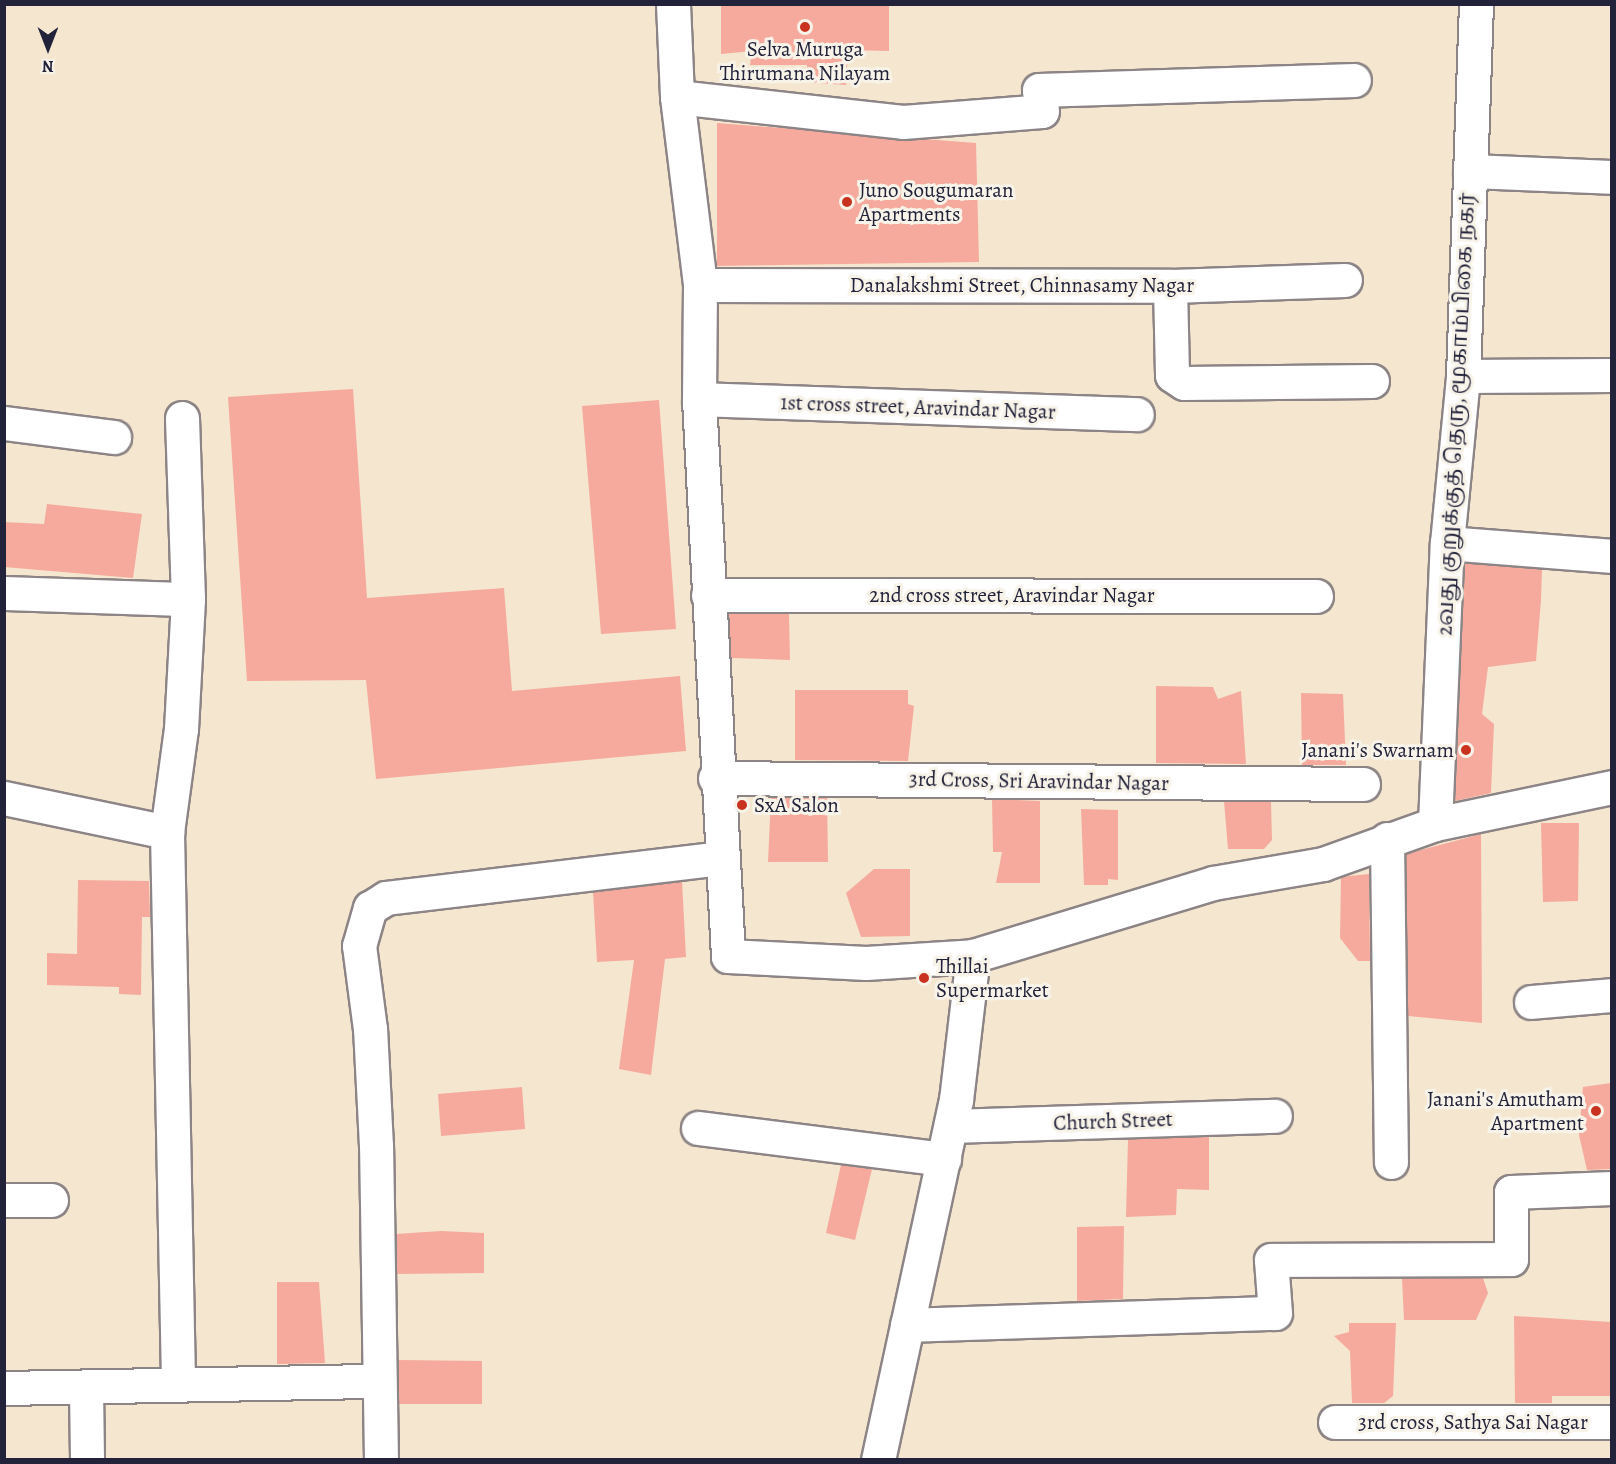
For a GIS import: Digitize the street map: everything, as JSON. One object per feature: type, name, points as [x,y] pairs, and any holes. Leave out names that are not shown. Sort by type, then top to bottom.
[{"type":"street","points":[[673,4],[677,97],[700,285],[699,399],[715,778],[728,956],[866,963],[973,956],[1213,883],[1323,864],[1387,839],[1435,824],[1611,787]]},
{"type":"street","name":"2வது குறுக்குத் தெரு, மூகாம்பிகை நகர்","points":[[1435,824],[1447,543],[1463,376],[1476,4]]},
{"type":"street","points":[[677,97],[903,122],[1042,111],[1039,90],[1354,80]]},
{"type":"street","points":[[1470,171],[1611,177]]},
{"type":"street","name":"Danalakshmi Street, Chinnasamy Nagar","points":[[700,285],[1170,286],[1345,280]]},
{"type":"street","points":[[1170,286],[1172,375],[1184,383],[1372,381]]},
{"type":"street","points":[[1463,376],[1611,375]]},
{"type":"street","name":"1st cross street, Aravindar Nagar","points":[[699,399],[1137,414]]},
{"type":"street","points":[[178,1381],[167,832],[181,729],[188,599],[182,418]]},
{"type":"street","points":[[4,423],[114,437]]},
{"type":"street","points":[[1447,543],[1611,556]]},
{"type":"street","points":[[4,593],[188,599]]},
{"type":"street","name":"2nd cross street, Aravindar Nagar","points":[[708,595],[1316,596]]},
{"type":"street","name":"3rd Cross, Sri Aravindar Nagar","points":[[715,778],[1364,784]]},
{"type":"street","points":[[4,798],[167,832]]},
{"type":"street","points":[[1387,839],[1391,1162]]},
{"type":"street","points":[[381,1460],[375,1134],[359,946],[370,908],[386,898],[721,858]]},
{"type":"street","points":[[878,1460],[951,1126],[973,956]]},
{"type":"street","points":[[1531,1002],[1611,995]]},
{"type":"street","name":"Church Street","points":[[951,1126],[1275,1116]]},
{"type":"street","points":[[698,1128],[944,1159]]},
{"type":"street","points":[[907,1325],[1275,1312],[1272,1260],[1511,1259],[1511,1192],[1611,1188]]},
{"type":"street","points":[[4,1200],[51,1200]]},
{"type":"street","points":[[4,1388],[86,1387],[178,1381],[379,1381]]},
{"type":"street","points":[[86,1387],[87,1460]]},
{"type":"street","name":"3rd cross, Sathya Sai Nagar","points":[[1335,1422],[1611,1422]]},
{"type":"building","name":"Selva Muruga Thirumana Nilayam","points":[[721,4],[889,4],[889,51],[848,50],[846,85],[807,82],[807,65],[750,65],[752,51],[721,54]]},
{"type":"building","name":"Juno Sougumaran Apartments","points":[[717,123],[976,143],[979,262],[717,266]]},
{"type":"building","points":[[353,389],[367,598],[504,588],[512,691],[680,676],[686,751],[376,779],[366,680],[247,681],[228,397]]},
{"type":"building","points":[[659,400],[676,629],[601,634],[582,406]]},
{"type":"building","points":[[47,504],[142,514],[133,578],[4,567],[4,522],[44,524]]},
{"type":"building","points":[[1465,563],[1542,569],[1541,600],[1536,661],[1488,667],[1482,714],[1494,724],[1491,793],[1455,801]]},
{"type":"building","points":[[729,614],[789,614],[790,660],[731,658]]},
{"type":"building","points":[[1156,686],[1213,687],[1218,699],[1241,691],[1246,764],[1156,763]]},
{"type":"building","points":[[795,690],[908,690],[908,704],[914,706],[908,761],[795,760]]},
{"type":"building","points":[[1301,693],[1343,694],[1346,765],[1302,765]]},
{"type":"building","points":[[771,797],[827,798],[828,862],[768,862]]},
{"type":"building","points":[[992,799],[1040,801],[1040,883],[996,883],[1002,852],[993,852]]},
{"type":"building","points":[[1224,801],[1271,802],[1272,840],[1264,849],[1228,849]]},
{"type":"building","points":[[1081,809],[1118,810],[1118,880],[1108,879],[1108,885],[1084,885]]},
{"type":"building","points":[[1541,823],[1579,823],[1578,901],[1543,902]]},
{"type":"building","points":[[1481,834],[1482,1023],[1408,1016],[1406,854]]},
{"type":"building","points":[[874,869],[910,869],[910,936],[861,937],[846,893]]},
{"type":"building","points":[[1369,874],[1370,961],[1358,961],[1340,938],[1341,877]]},
{"type":"building","points":[[78,880],[149,881],[150,917],[142,917],[141,995],[119,994],[119,987],[47,985],[47,953],[77,954]]},
{"type":"building","points":[[682,881],[686,957],[665,959],[651,1075],[619,1069],[634,960],[597,962],[593,892]]},
{"type":"building","name":"Janani's Amutham Apartment","points":[[1611,1083],[1611,1169],[1587,1170],[1579,1135],[1583,1087]]},
{"type":"building","points":[[522,1087],[525,1129],[441,1136],[438,1094]]},
{"type":"building","points":[[1209,1137],[1209,1190],[1177,1189],[1176,1215],[1126,1217],[1128,1139]]},
{"type":"building","points":[[841,1165],[872,1169],[855,1240],[826,1233]]},
{"type":"building","points":[[1124,1226],[1123,1299],[1077,1301],[1077,1227]]},
{"type":"building","points":[[441,1231],[484,1233],[484,1273],[397,1274],[396,1234]]},
{"type":"building","points":[[1402,1278],[1483,1278],[1488,1293],[1476,1320],[1404,1320]]},
{"type":"building","points":[[277,1282],[319,1282],[325,1363],[277,1364]]},
{"type":"building","points":[[1514,1316],[1611,1322],[1611,1396],[1552,1396],[1552,1403],[1515,1403]]},
{"type":"building","points":[[1349,1323],[1396,1323],[1393,1396],[1384,1403],[1352,1403],[1350,1351],[1334,1336],[1349,1332]]},
{"type":"building","points":[[398,1360],[482,1361],[482,1404],[399,1404]]},
{"type":"place","name":"Selva Muruga Thirumana Nilayam","points":[[805,27]]},
{"type":"place","name":"Juno Sougumaran Apartments","points":[[847,202]]},
{"type":"place","name":"Janani's Swarnam","points":[[1466,750]]},
{"type":"place","name":"SxA Salon","points":[[742,805]]},
{"type":"place","name":"Thillai Supermarket","points":[[924,978]]},
{"type":"place","name":"Janani's Amutham Apartment","points":[[1596,1111]]}]
